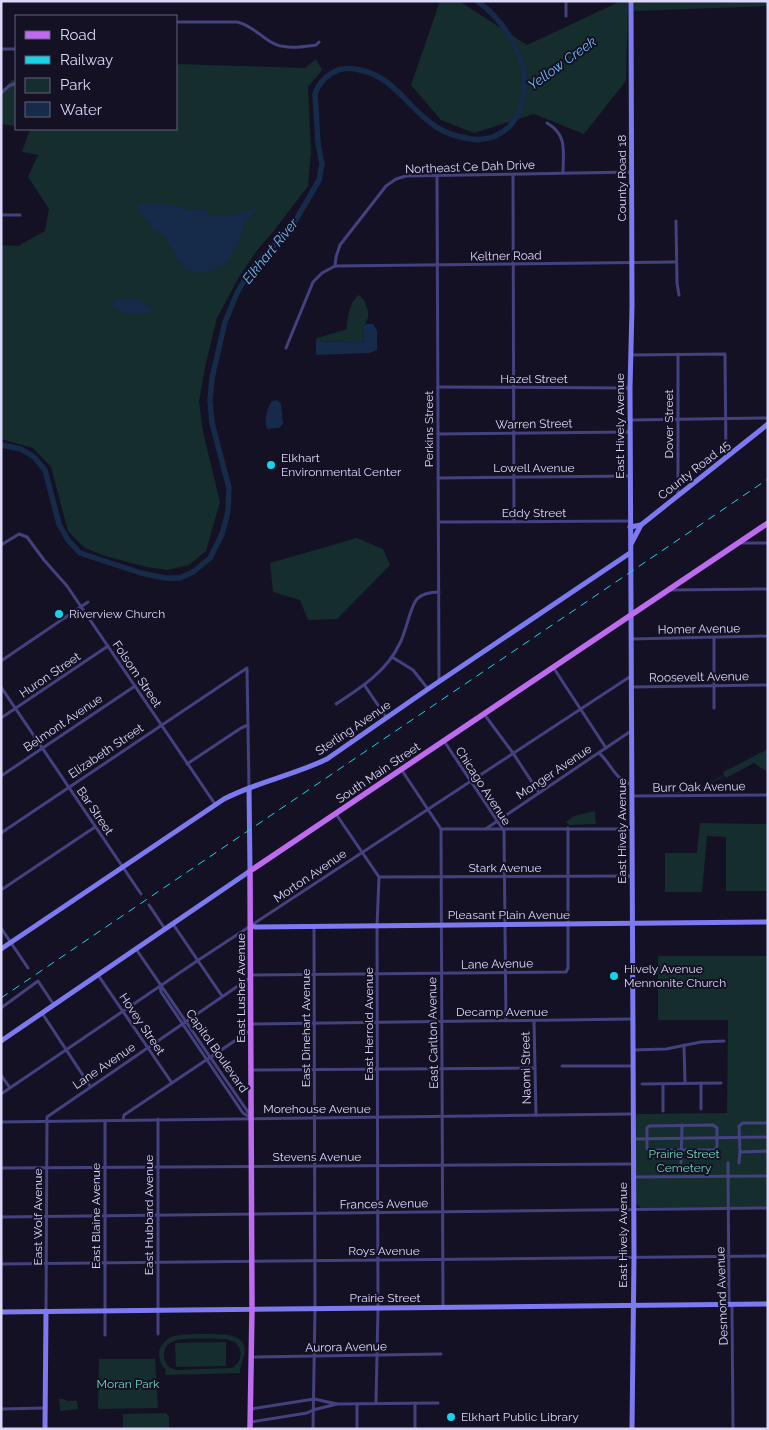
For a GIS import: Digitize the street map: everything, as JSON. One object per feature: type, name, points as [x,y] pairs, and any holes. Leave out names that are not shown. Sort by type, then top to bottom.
[{"type":"main road","name":"South Main Street","points":[[250,871],[768,523]]},
{"type":"main road","name":"East Lusher Avenue","points":[[250,871],[252,1070],[252,1357],[250,1426]]},
{"type":"street","points":[[566,1],[566,16]]},
{"type":"street","name":"County Road 18","points":[[630,355],[632,2]]},
{"type":"street","points":[[178,22],[237,22],[247,24],[270,41],[285,47],[316,45],[320,42]]},
{"type":"street","points":[[1,49],[15,49]]},
{"type":"street","points":[[1,93],[15,83]]},
{"type":"street","points":[[547,123],[561,135],[563,144],[563,173]]},
{"type":"street","name":"Northeast Ce Dah Drive","points":[[335,266],[340,245],[386,186],[396,179],[406,176],[632,172]]},
{"type":"street","points":[[513,175],[514,522]]},
{"type":"street","name":"Perkins Street","points":[[437,176],[439,681]]},
{"type":"street","points":[[1,214],[20,215]]},
{"type":"street","points":[[676,221],[676,262],[679,295]]},
{"type":"street","name":"Keltner Road","points":[[335,266],[676,262]]},
{"type":"street","points":[[286,348],[313,282],[322,273],[335,266]]},
{"type":"street","name":"Dover Street","points":[[678,354],[678,495]]},
{"type":"street","points":[[630,355],[726,354],[726,457]]},
{"type":"street","name":"East Hively Avenue","points":[[630,355],[634,1258],[632,1429]]},
{"type":"street","name":"Hazel Street","points":[[438,388],[630,388]]},
{"type":"street","points":[[630,420],[766,418]]},
{"type":"street","name":"County Road 45","points":[[630,524],[641,525],[768,424]]},
{"type":"street","name":"Warren Street","points":[[438,434],[630,432]]},
{"type":"street","name":"Lowell Avenue","points":[[438,478],[630,476]]},
{"type":"street","name":"Eddy Street","points":[[439,522],[630,524]]},
{"type":"street","points":[[630,546],[641,525]]},
{"type":"street","name":"Folsom Street","points":[[1,545],[16,535],[22,534],[27,537],[67,586],[215,804]]},
{"type":"street","points":[[739,543],[768,543]]},
{"type":"street","name":"Sterling Avenue","points":[[1,949],[215,804],[234,794],[311,767],[327,759],[630,552]]},
{"type":"street","points":[[668,590],[768,589]]},
{"type":"street","points":[[336,704],[365,686],[378,675],[392,657],[400,643],[416,600],[428,593],[439,592]]},
{"type":"street","points":[[1,660],[88,602]]},
{"type":"street","name":"Homer Avenue","points":[[630,639],[768,636]]},
{"type":"street","points":[[714,638],[714,708]]},
{"type":"street","name":"Huron Street","points":[[1,718],[108,646]]},
{"type":"street","points":[[392,657],[413,670],[428,689]]},
{"type":"street","points":[[553,667],[606,748]]},
{"type":"street","name":"Elizabeth Street","points":[[1,833],[247,668]]},
{"type":"street","name":"East Lusher Avenue","points":[[247,668],[250,871]]},
{"type":"street","name":"Morton Avenue","points":[[1,1094],[197,961],[631,676]]},
{"type":"street","name":"Roosevelt Avenue","points":[[631,687],[768,685]]},
{"type":"street","name":"Belmont Avenue","points":[[1,776],[134,686]]},
{"type":"street","points":[[365,686],[386,717]]},
{"type":"street","name":"Bar Street","points":[[1,687],[141,894]]},
{"type":"street","points":[[484,714],[513,753],[539,793]]},
{"type":"street","points":[[188,764],[248,725]]},
{"type":"street","name":"Monger Avenue","points":[[487,828],[631,731]]},
{"type":"street","name":"Chicago Avenue","points":[[444,741],[504,831],[506,1021]]},
{"type":"street","points":[[599,753],[619,778],[624,782],[632,784]]},
{"type":"street","points":[[401,769],[441,829],[632,829]]},
{"type":"street","name":"Burr Oak Avenue","points":[[631,796],[768,795]]},
{"type":"street","points":[[336,814],[378,877]]},
{"type":"street","points":[[1,890],[96,827]]},
{"type":"street","points":[[567,924],[568,828]]},
{"type":"street","name":"East Carlton Avenue","points":[[441,829],[443,1308]]},
{"type":"street","name":"South Main Street","points":[[1,1040],[250,871]]},
{"type":"street","name":"Stark Avenue","points":[[378,877],[632,876]]},
{"type":"street","name":"East Herrold Avenue","points":[[376,1403],[378,1308],[378,877]]},
{"type":"street","points":[[149,905],[165,929]]},
{"type":"street","name":"Pleasant Plain Avenue","points":[[251,926],[256,928],[768,922]]},
{"type":"street","points":[[173,924],[222,996]]},
{"type":"street","name":"Lane Avenue","points":[[46,1122],[48,1116],[90,1086],[251,976],[566,972],[568,968],[567,924]]},
{"type":"street","name":"East Dinehart Avenue","points":[[313,1429],[315,1308],[314,927]]},
{"type":"street","points":[[1,928],[28,968]]},
{"type":"street","name":"Capitol Boulevard","points":[[136,949],[184,1022],[252,1118]]},
{"type":"street","name":"Hovey Street","points":[[98,975],[172,1083]]},
{"type":"street","points":[[1,1008],[38,981],[54,1004]]},
{"type":"street","points":[[42,1013],[90,1086]]},
{"type":"street","name":"Decamp Avenue","points":[[251,1027],[314,1023],[632,1019]]},
{"type":"street","name":"Naomi Street","points":[[534,1021],[536,1115]]},
{"type":"street","points":[[123,1120],[124,1116],[251,1027]]},
{"type":"street","points":[[633,1050],[666,1049],[701,1042],[724,1041]]},
{"type":"street","points":[[684,1045],[685,1083]]},
{"type":"street","points":[[562,1066],[633,1066]]},
{"type":"street","points":[[252,1070],[535,1068]]},
{"type":"street","points":[[1,1075],[10,1088]]},
{"type":"street","points":[[701,1083],[702,1109]]},
{"type":"street","points":[[642,1084],[721,1083]]},
{"type":"street","points":[[663,1084],[663,1110]]},
{"type":"street","name":"Morehouse Avenue","points":[[1,1122],[632,1114]]},
{"type":"street","name":"East Hubbard Avenue","points":[[158,1119],[158,1334]]},
{"type":"street","name":"East Blaine Avenue","points":[[105,1121],[105,1336]]},
{"type":"street","name":"East Wolf Avenue","points":[[46,1122],[46,1311]]},
{"type":"street","points":[[739,1163],[740,1124],[768,1123]]},
{"type":"street","points":[[713,1125],[717,1128],[717,1138],[717,1147],[714,1150],[649,1150],[647,1149],[646,1128],[649,1126],[713,1125]]},
{"type":"street","points":[[681,1163],[682,1126]]},
{"type":"street","points":[[632,1138],[768,1138]]},
{"type":"street","points":[[740,1152],[768,1151]]},
{"type":"street","name":"Desmond Avenue","points":[[728,1163],[729,1304],[732,1307],[733,1429]]},
{"type":"street","name":"Stevens Avenue","points":[[1,1168],[633,1164]]},
{"type":"street","points":[[633,1177],[768,1176]]},
{"type":"street","name":"Frances Avenue","points":[[1,1217],[768,1208]]},
{"type":"street","name":"Roys Avenue","points":[[1,1264],[768,1256]]},
{"type":"street","name":"Prairie Street","points":[[1,1312],[768,1304]]},
{"type":"street","points":[[44,1429],[46,1311]]},
{"type":"street","name":"Aurora Avenue","points":[[252,1357],[441,1354]]},
{"type":"street","points":[[250,1409],[314,1400],[337,1404],[438,1404]]},
{"type":"street","points":[[415,1403],[415,1429]]},
{"type":"street","points":[[250,1426],[337,1404]]},
{"type":"street","points":[[357,1404],[357,1429]]},
{"type":"street","points":[[1,1409],[45,1408]]},
{"type":"green space","points":[[440,1],[459,1],[527,45],[621,1],[628,1],[626,81],[584,134],[534,114],[474,133],[441,120],[411,85]]},
{"type":"green space","points":[[634,1],[768,1],[768,6],[634,11]]},
{"type":"green space","points":[[316,59],[322,70],[308,87],[311,152],[308,186],[258,249],[239,277],[217,318],[206,363],[199,401],[203,432],[220,502],[206,551],[189,565],[167,570],[105,556],[85,548],[68,531],[51,467],[33,448],[1,439],[1,245],[18,246],[45,231],[49,209],[28,177],[38,155],[22,152],[30,130],[178,130],[178,64],[305,68]]},
{"type":"green space","points":[[11,80],[15,80],[15,126],[1,124],[1,94]]},
{"type":"green space","points":[[359,295],[364,300],[368,311],[368,318],[363,327],[364,341],[316,341],[317,338],[347,329],[351,305]]},
{"type":"green space","points":[[357,538],[383,549],[390,565],[337,619],[308,620],[300,600],[273,592],[270,563]]},
{"type":"green space","points":[[768,749],[768,770],[764,770],[754,763],[726,778],[723,772]]},
{"type":"green space","points":[[595,811],[596,824],[569,825],[566,822],[574,816]]},
{"type":"green space","points":[[700,823],[768,824],[768,891],[726,891],[726,837],[707,836],[702,892],[665,892],[665,853],[697,853]]},
{"type":"green space","name":"Prairie Street Cemetery","points":[[658,956],[768,956],[768,1207],[641,1208],[636,1204],[636,1114],[727,1113],[728,1020],[658,1020]]},
{"type":"green space","points":[[199,1334],[229,1335],[242,1342],[244,1347],[245,1352],[240,1373],[165,1375],[166,1370],[159,1357],[159,1352],[162,1345],[169,1338]],"holes":[[[226,1339],[235,1342],[240,1349],[241,1356],[238,1363],[232,1368],[176,1370],[167,1365],[164,1359],[166,1347],[172,1342],[179,1340]]]},
{"type":"green space","points":[[226,1342],[226,1366],[176,1367],[175,1343]]},
{"type":"green space","name":"Moran Park","points":[[99,1359],[155,1359],[158,1408],[98,1409]]},
{"type":"green space","points":[[59,1399],[77,1401],[78,1409],[60,1411]]},
{"type":"green space","points":[[166,1413],[169,1417],[169,1429],[123,1429],[123,1414]]},
{"type":"water","points":[[138,203],[166,203],[195,210],[207,210],[210,216],[230,216],[259,207],[246,221],[239,241],[227,263],[202,273],[185,270],[163,235],[154,230],[139,213]]},
{"type":"water","points":[[135,298],[152,308],[153,312],[143,314],[125,313],[115,309],[112,305],[117,299]]},
{"type":"water","points":[[365,324],[373,324],[377,330],[377,350],[370,353],[316,355],[316,341],[364,341],[363,327]]},
{"type":"water","points":[[277,400],[281,404],[283,424],[279,428],[267,429],[266,415],[272,401]]},
{"type":"waterway","name":"Elkhart River","points":[[1,445],[21,449],[34,457],[45,470],[59,524],[68,540],[80,553],[141,573],[165,578],[180,578],[193,572],[210,558],[222,534],[228,512],[229,488],[212,423],[210,401],[212,378],[225,322],[237,293],[249,272],[293,225],[319,180],[322,164],[318,143],[315,94],[321,82],[334,72],[343,69],[357,69],[383,79],[425,119],[439,129],[461,137],[476,139],[486,139],[500,133],[509,127],[520,109],[525,86],[524,73],[518,52],[507,32],[501,23],[477,1]]},
{"type":"waterway","name":"Yellow Creek","points":[[632,8],[639,7],[643,1]]},
{"type":"waterway","name":"Yellow Creek","points":[[524,90],[549,76],[568,55],[604,32],[611,14],[628,8]]},
{"type":"waterway","points":[[662,793],[689,792],[699,789],[768,752]]},
{"type":"railway","points":[[1,998],[768,479]]},
{"type":"place","name":"Elkhart Environmental Center","points":[[271,465]]},
{"type":"place","name":"Riverview Church","points":[[59,614]]},
{"type":"place","name":"Hively Avenue Mennonite Church","points":[[614,976]]},
{"type":"place","name":"Elkhart Public Library","points":[[451,1417]]}]
